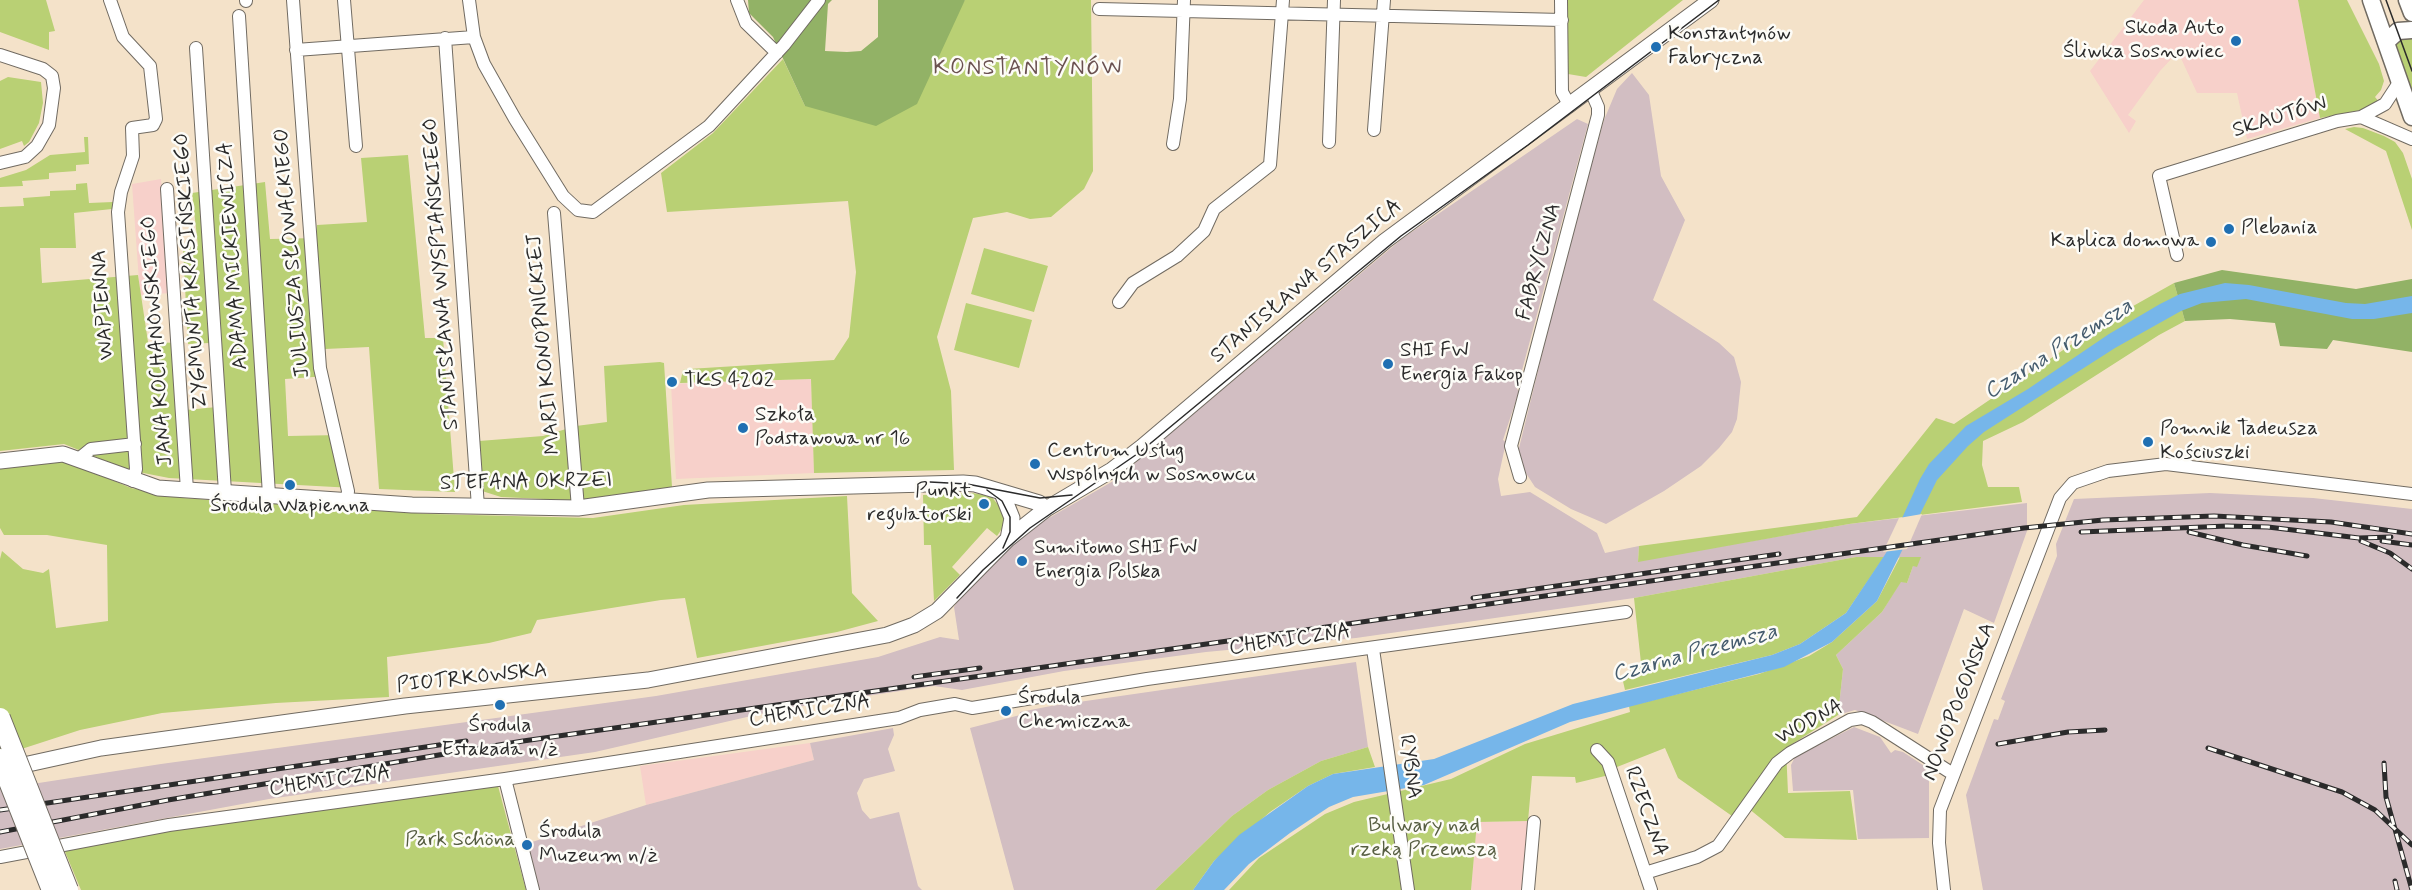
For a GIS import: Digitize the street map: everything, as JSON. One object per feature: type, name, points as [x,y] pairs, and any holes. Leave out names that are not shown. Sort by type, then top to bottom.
[{"type":"main road","points":[[2361,0],[2388,47]]},
{"type":"main road","points":[[2371,0],[2412,117]]},
{"type":"main road","points":[[2407,0],[2412,13]]},
{"type":"main road","points":[[2388,47],[2398,31],[2412,30]]},
{"type":"main road","points":[[0,718],[68,890]]},
{"type":"main road","points":[[0,759],[52,890]]},
{"type":"street","name":"WAPIENNA","points":[[110,0],[119,30],[144,57],[153,76],[156,119],[153,125],[132,128],[133,156],[121,192],[118,232],[135,444],[136,469],[133,481]]},
{"type":"street","name":"JULIUSZA SŁOWACKIEGO","points":[[293,0],[320,368],[348,491],[347,500]]},
{"type":"street","points":[[344,0],[356,146]]},
{"type":"street","points":[[469,0],[474,37],[484,64],[563,196],[578,210],[597,210],[691,142],[709,126],[777,53],[819,0]]},
{"type":"street","points":[[737,0],[746,23],[777,53]]},
{"type":"street","points":[[1119,302],[1133,282],[1177,256],[1204,231],[1214,209],[1270,165],[1283,0]]},
{"type":"street","points":[[1329,142],[1334,0]]},
{"type":"street","points":[[1374,130],[1384,0]]},
{"type":"street","points":[[1561,0],[1562,92],[1570,106]]},
{"type":"street","name":"STANISŁAWA STASZICA","points":[[941,607],[1008,539],[1046,509],[1112,470],[1142,447],[1385,241],[1591,91],[1711,0]]},
{"type":"street","points":[[1099,9],[1141,5],[1234,6],[1282,14],[1384,17],[1433,15],[1562,20]]},
{"type":"street","points":[[1173,144],[1180,99],[1184,6]]},
{"type":"street","name":"ADAMA MICKIEWICZA","points":[[238,16],[269,495]]},
{"type":"street","points":[[296,50],[474,37]]},
{"type":"street","name":"STANISŁAWA WYSPIAŃSKIEGO","points":[[445,38],[478,507]]},
{"type":"street","name":"ZYGMUNTA KRASIŃSKIEGO","points":[[196,48],[225,492]]},
{"type":"street","points":[[0,55],[43,69],[52,76],[54,88],[49,125],[37,146],[25,156],[0,163]]},
{"type":"street","points":[[2361,117],[2385,104],[2400,81]]},
{"type":"street","name":"FABRYCZNA","points":[[1520,477],[1511,446],[1598,115],[1598,107],[1591,91]]},
{"type":"street","name":"SKAUTÓW","points":[[2177,255],[2159,176],[2337,121],[2361,117],[2412,139]]},
{"type":"street","name":"JANA KOCHANOWSKIEGO","points":[[167,189],[187,490]]},
{"type":"street","name":"MARII KONOPNICKIEJ","points":[[554,213],[578,508]]},
{"type":"street","name":"STEFANA OKRZEI","points":[[80,458],[91,449],[135,444]]},
{"type":"street","name":"STEFANA OKRZEI","points":[[0,461],[63,454],[80,458],[133,481],[158,488],[478,507],[578,508],[708,490],[965,483],[1039,503],[1046,509]]},
{"type":"street","name":"NOWOPOGOŃSKA","points":[[1944,890],[1939,843],[1940,810],[2060,498],[2073,483],[2086,477],[2128,468],[2166,464],[2412,494]]},
{"type":"street","points":[[1002,494],[1012,518],[1008,539]]},
{"type":"street","name":"PIOTRKOWSKA","points":[[0,770],[101,748],[407,706],[586,689],[692,673],[887,635],[914,626],[941,607]]},
{"type":"street","name":"CHEMICZNA","points":[[0,857],[169,825],[505,780],[899,718],[920,710],[955,704],[972,708],[1126,682],[1626,612]]},
{"type":"street","name":"RYBNA","points":[[1373,649],[1408,890]]},
{"type":"street","name":"WODNA","points":[[1645,873],[1697,857],[1718,846],[1777,763],[1790,753],[1850,720],[1862,718],[1872,722],[1953,774]]},
{"type":"street","name":"RZECZNA","points":[[1598,750],[1608,762],[1651,890]]},
{"type":"street","points":[[505,780],[533,890]]},
{"type":"street","points":[[1528,890],[1534,822]]},
{"type":"shaded area","points":[[2144,0],[2298,0],[2320,118],[2247,139],[2237,93],[2197,93],[2179,54],[2174,56],[2160,71],[2128,115],[2136,121],[2129,133],[2090,71]]},
{"type":"shaded area","points":[[1632,73],[1649,95],[1661,176],[1685,220],[1653,300],[1719,343],[1734,357],[1741,382],[1737,419],[1732,432],[1719,448],[1701,466],[1664,491],[1606,524],[1571,509],[1535,487],[1522,467],[1518,452],[1571,237],[1604,120],[1617,89]]},
{"type":"shaded area","points":[[1577,119],[1588,124],[1517,389],[1519,391],[1503,440],[1506,442],[1498,479],[1501,496],[1530,492],[1597,533],[1605,553],[1639,546],[1638,561],[1849,524],[2027,503],[2027,531],[1994,623],[1964,609],[1918,734],[1855,710],[1838,715],[1843,669],[1836,655],[1882,612],[1901,581],[1907,583],[1913,566],[1920,558],[1856,557],[1634,598],[1356,638],[1206,652],[1064,671],[962,690],[934,686],[853,698],[773,711],[595,752],[269,799],[0,849],[0,789],[161,764],[656,696],[878,657],[940,637],[959,640],[954,607],[964,591],[1028,530],[1115,480],[1403,238]]},
{"type":"shaded area","points":[[161,179],[171,293],[140,295],[132,184]]},
{"type":"shaded area","name":"Szkoła Podstawowa nr 16","points":[[811,379],[814,473],[676,479],[671,384]]},
{"type":"shaded area","points":[[2210,493],[2313,498],[2412,509],[2412,890],[1983,890],[1966,795],[1994,719],[1998,720],[2005,701],[2001,699],[2057,556],[2056,544],[2074,499]]},
{"type":"shaded area","points":[[1356,662],[1368,747],[1321,761],[1268,790],[1232,816],[1155,890],[1014,890],[970,728],[1020,715],[1020,712],[1051,706]]},
{"type":"shaded area","points":[[1854,727],[1880,737],[1891,753],[1895,750],[1903,752],[1929,769],[1929,838],[1858,839],[1853,790],[1793,791],[1791,765],[1795,757]]},
{"type":"shaded area","points":[[893,728],[894,735],[888,749],[895,771],[864,779],[857,793],[862,810],[870,819],[899,812],[918,886],[922,890],[539,890],[526,844],[646,805],[814,760],[810,743]]},
{"type":"shaded area","points":[[810,743],[814,760],[646,805],[640,766]]},
{"type":"shaded area","points":[[1528,821],[1524,890],[1471,890],[1477,822]]},
{"type":"green space","points":[[0,0],[46,0],[55,31],[49,32],[49,50],[0,32]]},
{"type":"green space","points":[[748,0],[832,0],[828,4],[825,51],[847,52],[861,51],[878,37],[878,0],[965,0],[917,104],[876,126],[805,106],[773,37],[749,13]]},
{"type":"green space","points":[[965,0],[1091,0],[1093,171],[1084,189],[1051,217],[1030,219],[1007,212],[973,218],[937,337],[951,391],[954,470],[814,473],[811,379],[680,383],[683,370],[688,369],[834,360],[849,337],[856,272],[848,201],[667,212],[661,173],[713,133],[783,59],[805,106],[960,7]]},
{"type":"green space","points":[[1568,0],[1683,0],[1586,77],[1568,74]]},
{"type":"green space","points":[[2298,0],[2347,0],[2379,64],[2384,81],[2375,97],[2380,103],[2367,109],[2320,118]]},
{"type":"green space","points":[[2412,35],[2411,90],[2394,46],[2395,41]]},
{"type":"green space","points":[[8,77],[41,82],[43,103],[39,123],[29,142],[24,146],[22,141],[0,149],[0,81]]},
{"type":"green space","points":[[2354,127],[2384,136],[2395,142],[2403,153],[2412,179],[2412,230],[2386,151],[2345,129]]},
{"type":"green space","points":[[84,137],[88,137],[89,164],[76,165],[76,171],[49,173],[49,179],[22,181],[23,186],[0,187],[0,178],[26,170],[50,155],[85,152]]},
{"type":"green space","points":[[408,155],[425,338],[443,338],[455,492],[379,489],[369,347],[325,349],[327,376],[285,379],[288,436],[340,435],[353,488],[169,478],[128,470],[64,444],[0,451],[0,207],[24,206],[23,198],[50,196],[50,191],[76,190],[76,184],[87,183],[89,203],[113,202],[112,209],[74,213],[76,248],[40,248],[42,283],[138,275],[148,342],[179,343],[186,410],[217,407],[209,343],[188,344],[183,248],[198,246],[192,193],[265,182],[270,239],[317,238],[317,225],[367,222],[361,158]]},
{"type":"green space","points":[[984,248],[1048,266],[1034,312],[971,294]]},
{"type":"green space","points":[[2222,270],[2356,289],[2412,279],[2412,352],[2333,340],[2327,349],[2280,346],[2275,323],[2230,319],[2185,321],[2174,283]]},
{"type":"green space","points":[[2174,283],[2185,321],[2159,335],[2023,422],[1983,441],[1982,465],[1988,487],[2019,487],[2022,502],[1849,524],[1638,562],[1639,546],[1857,517],[1936,418],[1954,424],[2103,323]]},
{"type":"green space","points":[[966,303],[1032,320],[1019,368],[954,350]]},
{"type":"green space","points":[[664,363],[672,487],[588,501],[501,497],[482,491],[479,441],[543,436],[576,426],[607,422],[604,366]]},
{"type":"green space","points":[[62,459],[131,488],[183,498],[430,514],[593,518],[684,505],[847,496],[852,593],[878,621],[837,632],[697,658],[685,598],[661,600],[537,620],[531,633],[489,643],[387,657],[389,697],[276,703],[162,713],[80,730],[0,756],[0,559],[2,551],[23,569],[43,573],[49,569],[56,628],[108,621],[107,545],[47,535],[4,535],[0,528],[0,467]]},
{"type":"green space","points":[[972,493],[991,496],[1003,511],[1003,527],[997,536],[987,528],[952,567],[960,575],[934,601],[931,545],[924,545],[923,495]]},
{"type":"green space","points":[[1856,557],[1884,557],[1846,613],[1800,644],[1772,655],[1625,690],[1622,677],[1641,663],[1634,598]]},
{"type":"green space","name":"Bulwary nad rzeką Przemszą","points":[[1900,557],[1921,557],[1917,567],[1913,566],[1907,583],[1901,582],[1882,612],[1836,655],[1843,669],[1838,715],[1786,748],[1788,793],[1850,791],[1857,840],[1785,838],[1743,804],[1732,816],[1678,778],[1665,748],[1617,767],[1605,776],[1576,783],[1575,777],[1532,776],[1528,821],[1477,822],[1471,890],[1229,890],[1259,858],[1325,814],[1354,802],[1451,779],[1525,744],[1630,712],[1629,706],[1759,674],[1809,656],[1832,642],[1877,601]]},
{"type":"green space","points":[[1368,747],[1375,767],[1333,774],[1308,786],[1270,812],[1214,861],[1193,890],[1155,890],[1232,816],[1268,790],[1321,761]]},
{"type":"green space","name":"Park Schöna","points":[[498,786],[526,890],[81,890],[63,847],[133,834]]},
{"type":"water","points":[[2225,283],[2249,285],[2346,303],[2365,304],[2412,296],[2412,313],[2374,319],[2352,319],[2246,299],[2202,303],[2181,311],[2115,348],[1984,432],[1968,446],[1937,480],[1877,601],[1832,642],[1784,667],[1570,722],[1424,785],[1353,797],[1329,807],[1290,833],[1249,864],[1224,890],[1193,890],[1214,861],[1239,835],[1308,786],[1333,774],[1434,759],[1573,704],[1772,655],[1800,644],[1846,613],[1886,553],[1929,464],[1966,426],[2160,304],[2180,294]]},
{"type":"pier","points":[[1922,514],[1907,549],[1883,552],[1899,518]]},
{"type":"tram line","points":[[957,598],[983,570],[1030,528],[1140,452],[1401,236],[1528,145],[1719,0]]},
{"type":"tram line","points":[[2386,0],[2412,71]]},
{"type":"tram line","points":[[930,482],[967,484],[1040,498],[1072,495]]},
{"type":"tram line","points":[[987,490],[1002,501],[1010,517],[1010,532],[1003,548]]},
{"type":"railway","points":[[0,832],[168,800],[523,741],[2024,528],[2103,520],[2214,516],[2331,522],[2412,534]]},
{"type":"railway","points":[[2081,532],[2227,526],[2268,527],[2359,538],[2391,537]]},
{"type":"railway","points":[[2189,532],[2243,545],[2307,556]]},
{"type":"railway","points":[[2361,541],[2390,553],[2412,569]]},
{"type":"railway","points":[[2382,541],[2412,545]]},
{"type":"railway","points":[[1473,598],[1779,554]]},
{"type":"railway","points":[[914,677],[980,668]]},
{"type":"railway","points":[[1998,744],[2068,732],[2105,730]]},
{"type":"railway","points":[[0,810],[466,741]]},
{"type":"railway","points":[[2208,748],[2342,792],[2375,810],[2412,845]]},
{"type":"railway","points":[[2384,763],[2386,797],[2412,890]]},
{"type":"railway","points":[[2395,881],[2397,890]]},
{"type":"place","name":"Skoda Auto Śliwka Sosnowiec","points":[[2236,41]]},
{"type":"place","name":"Konstantynów Fabryczna","points":[[1656,47]]},
{"type":"place","name":"Plebania","points":[[2229,229]]},
{"type":"place","name":"Kaplica domowa","points":[[2211,242]]},
{"type":"place","name":"SHI FW Energia Fakop","points":[[1388,364]]},
{"type":"place","name":"TKS 4202","points":[[672,382]]},
{"type":"place","name":"Szkoła Podstawowa nr 16","points":[[743,428]]},
{"type":"place","name":"Pomnik Tadeusza Kościuszki","points":[[2148,442]]},
{"type":"place","name":"Centrum Usług Wspólnych w Sosnowcu","points":[[1035,464]]},
{"type":"place","name":"Środula Wapienna","points":[[290,485]]},
{"type":"place","name":"Punkt regulatorski","points":[[984,504]]},
{"type":"place","name":"Sumitomo SHI FW Energia Polska","points":[[1022,561]]},
{"type":"place","name":"Środula Estakada n/ż","points":[[500,705]]},
{"type":"place","name":"Środula Chemiczna","points":[[1006,711]]},
{"type":"place","name":"Środula Muzeum n/ż","points":[[527,845]]},
{"type":"district","name":"KONSTANTYNÓW","points":[[1028,69]]},
{"type":"water label","name":"Czarna Przemsza","points":[[2059,350]]},
{"type":"water label","name":"Czarna Przemsza","points":[[1695,654]]}]
